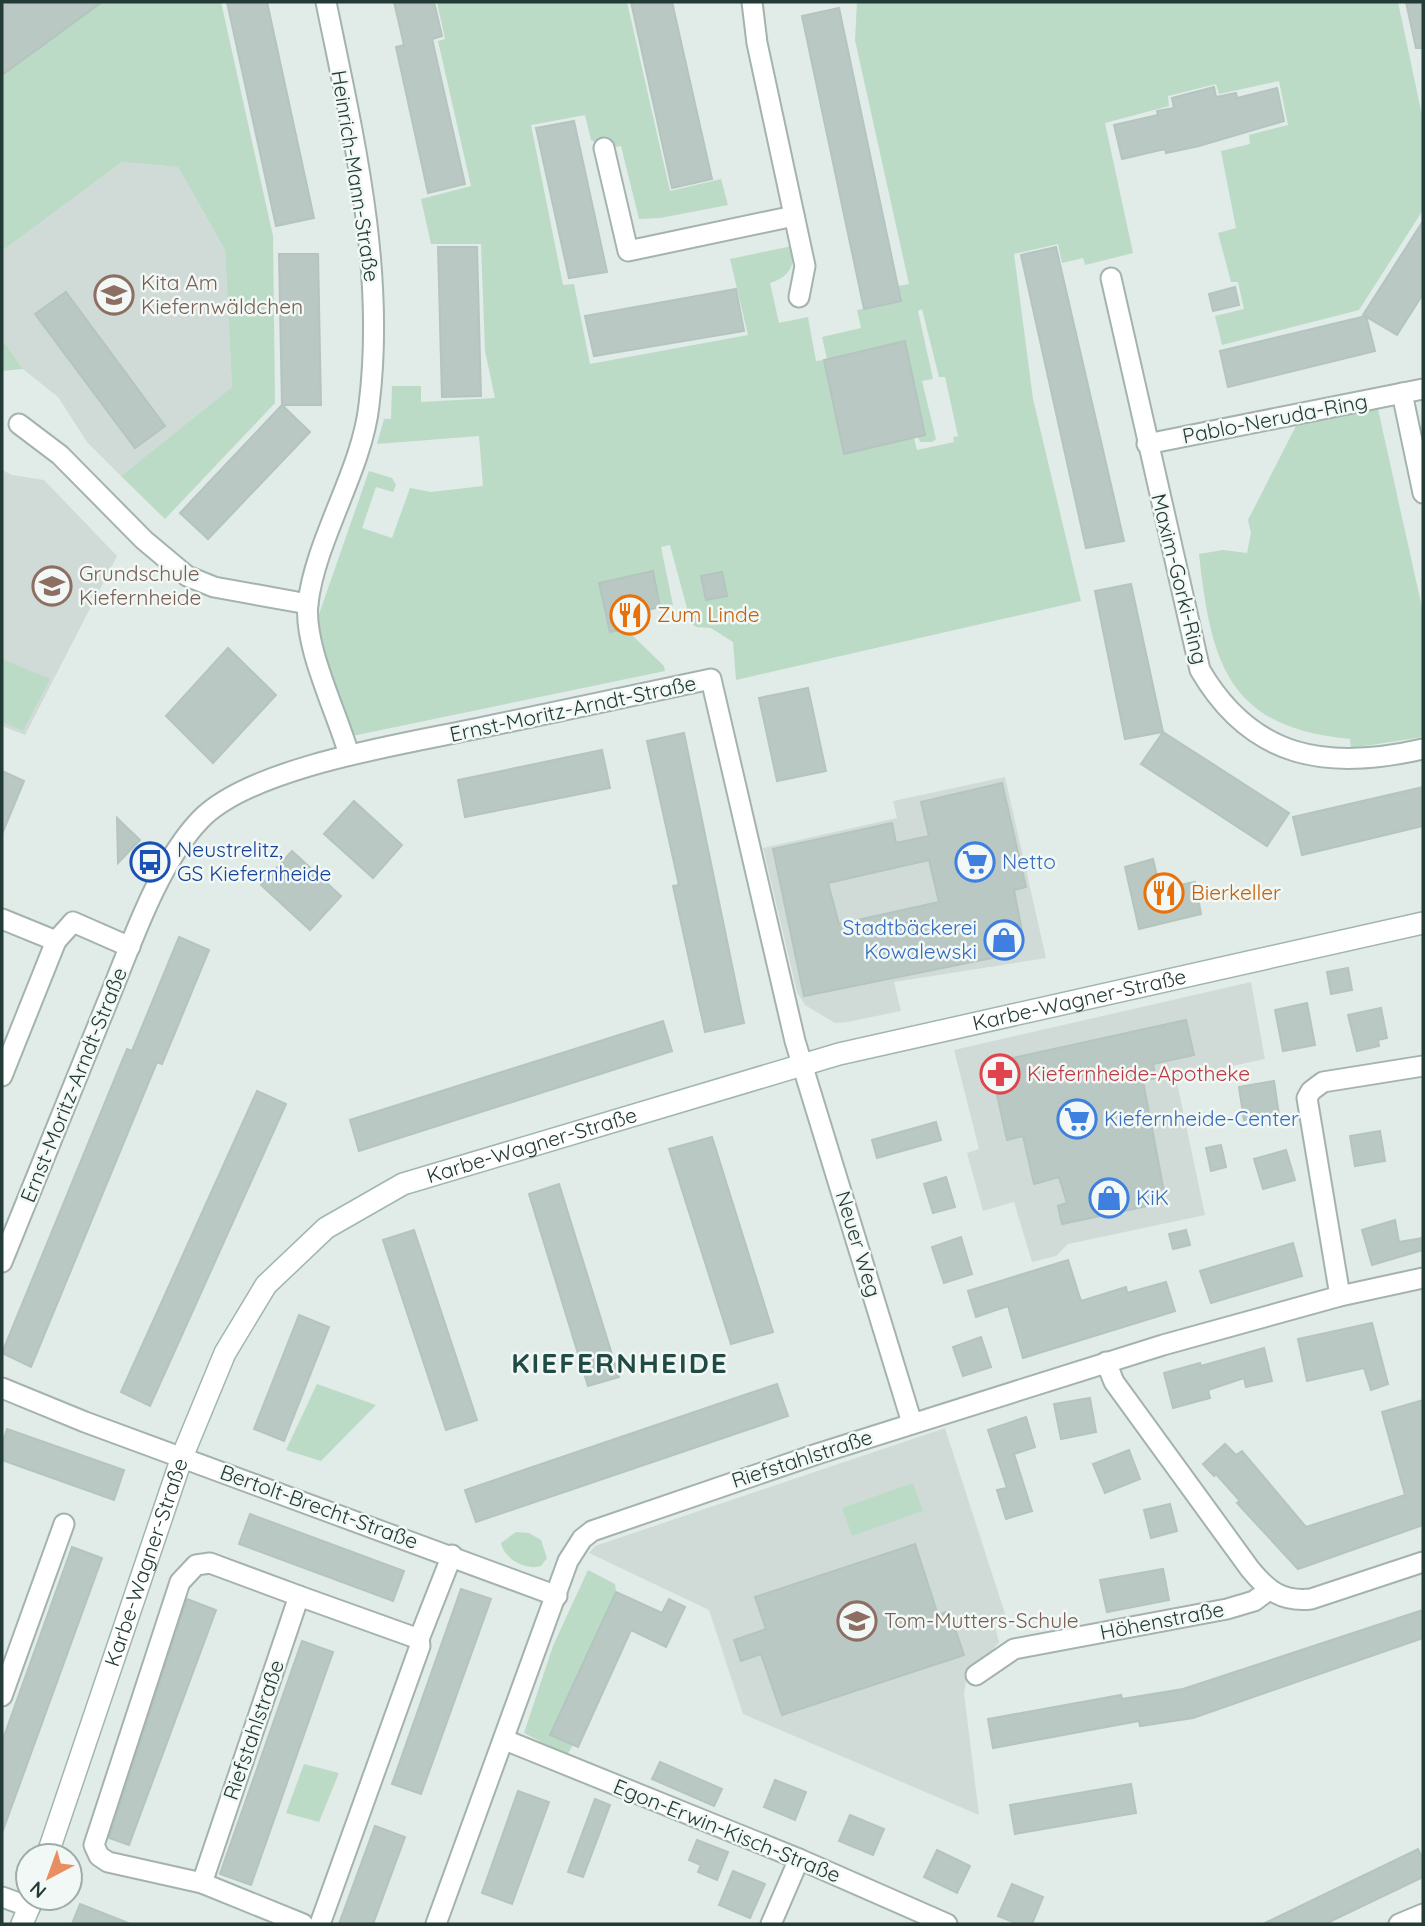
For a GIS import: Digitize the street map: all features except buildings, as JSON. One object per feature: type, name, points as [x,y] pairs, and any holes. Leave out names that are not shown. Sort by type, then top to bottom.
[{"type":"street","name":"Heinrich-Mann-Straße","points":[[326,2],[352,132],[373,267],[373,351],[365,425],[308,604],[313,649],[348,755]]},
{"type":"street","points":[[752,2],[757,43],[805,266],[799,297]]},
{"type":"street","points":[[604,148],[628,251],[794,216]]},
{"type":"street","name":"Maxim-Gorki-Ring","points":[[1111,278],[1200,670],[1214,693],[1237,720],[1262,738],[1286,749],[1322,757],[1423,749]]},
{"type":"street","points":[[1423,389],[1402,393],[1423,493]]},
{"type":"street","name":"Pablo-Neruda-Ring","points":[[1149,452],[1402,393]]},
{"type":"street","points":[[19,424],[60,455],[144,540],[187,576],[214,587],[308,604]]},
{"type":"street","name":"Ernst-Moritz-Arndt-Straße","points":[[2,1262],[130,947],[163,876],[200,820],[246,789],[348,755],[711,680],[744,828],[803,1065]]},
{"type":"street","points":[[2,919],[56,941],[2,1076]]},
{"type":"street","name":"Ernst-Moritz-Arndt-Straße","points":[[56,941],[73,922],[130,947]]},
{"type":"street","name":"Karbe-Wagner-Straße","points":[[52,1842],[182,1457],[225,1353],[266,1285],[326,1227],[403,1184],[803,1065],[1423,923]]},
{"type":"street","name":"Neuer Weg","points":[[803,1065],[912,1423]]},
{"type":"street","points":[[1340,1296],[1307,1098],[1311,1091],[1324,1082],[1423,1066]]},
{"type":"street","name":"Riefstahlstraße","points":[[436,1924],[573,1550],[582,1539],[601,1526],[1106,1362],[1340,1296],[1423,1278]]},
{"type":"street","points":[[1106,1362],[1122,1393],[1250,1569],[1269,1590],[1291,1600],[1311,1598],[1423,1562]]},
{"type":"street","name":"Bertolt-Brecht-Straße","points":[[2,1388],[557,1596]]},
{"type":"street","points":[[2,1696],[64,1524]]},
{"type":"street","points":[[320,1924],[420,1646],[419,1639],[452,1555]]},
{"type":"street","name":"Karbe-Wagner-Straße","points":[[202,1883],[108,1862],[99,1856],[93,1845],[175,1595],[187,1572],[196,1565],[210,1563],[299,1596]]},
{"type":"street","name":"Höhenstraße","points":[[976,1675],[1014,1649],[1227,1609],[1254,1601],[1269,1590]]},
{"type":"street","points":[[299,1596],[419,1639]]},
{"type":"street","name":"Riefstahlstraße","points":[[202,1883],[299,1596]]},
{"type":"street","name":"Egon-Erwin-Kisch-Straße","points":[[505,1740],[799,1859],[947,1924]]},
{"type":"street","points":[[771,1924],[799,1859]]},
{"type":"street","points":[[202,1883],[303,1924]]},
{"type":"street","points":[[1399,1924],[1423,1914]]},
{"type":"shaded area","name":"Kita Am Kiefernwäldchen","points":[[122,162],[178,167],[225,250],[232,387],[121,476],[87,442],[58,397],[23,369],[2,339],[2,251]]},
{"type":"shaded area","name":"Grundschule Kiefernheide","points":[[2,470],[12,475],[44,480],[117,556],[25,735],[2,726]]},
{"type":"shaded area","points":[[1005,777],[1046,958],[894,982],[901,1011],[847,1022],[835,1023],[805,1005],[797,992],[763,848],[897,818],[893,801]]},
{"type":"shaded area","points":[[1251,982],[1265,1059],[1176,1078],[1205,1215],[1068,1244],[1056,1256],[1032,1262],[1014,1202],[983,1211],[967,1153],[979,1149],[954,1050]]},
{"type":"shaded area","name":"Tom-Mutters-Schule","points":[[945,1428],[1007,1620],[994,1623],[999,1642],[966,1681],[964,1693],[979,1815],[743,1714],[709,1610],[589,1553],[595,1546]]},
{"type":"green space","points":[[102,2],[221,2],[273,236],[275,403],[165,519],[121,476],[232,387],[225,250],[178,167],[122,162],[2,251],[2,75]]},
{"type":"green space","points":[[437,2],[627,2],[670,191],[721,179],[728,205],[660,218],[639,219],[621,146],[610,148],[591,140],[585,115],[531,125],[563,285],[574,284],[590,364],[748,335],[730,259],[792,246],[790,270],[782,278],[770,283],[779,323],[808,317],[816,361],[824,360],[845,454],[914,438],[917,450],[954,442],[953,437],[958,436],[945,377],[939,377],[922,309],[918,311],[933,379],[922,381],[936,439],[932,442],[920,442],[918,437],[925,435],[905,341],[827,359],[822,337],[861,328],[857,310],[901,301],[898,286],[909,284],[855,40],[857,2],[1398,2],[1423,120],[1423,210],[1359,310],[1222,345],[1215,316],[1244,309],[1238,282],[1231,282],[1218,233],[1236,228],[1221,151],[1250,144],[1249,135],[1288,125],[1279,81],[1219,94],[1216,84],[1168,96],[1169,106],[1105,123],[1133,253],[1085,265],[1083,258],[1062,263],[1058,244],[1014,254],[1033,399],[1081,601],[736,680],[733,642],[711,628],[696,627],[691,623],[670,545],[661,547],[673,605],[660,607],[652,571],[599,583],[610,632],[631,627],[633,636],[664,666],[665,671],[352,736],[319,647],[318,617],[369,471],[392,478],[396,485],[393,492],[376,487],[362,528],[392,538],[410,488],[431,492],[483,486],[479,436],[377,444],[384,419],[391,419],[392,386],[421,386],[421,402],[495,398],[485,351],[481,244],[431,244],[421,199],[471,186],[438,41],[445,39]]},
{"type":"green space","points":[[2,339],[23,369],[2,371]]},
{"type":"green space","points":[[1376,400],[1423,612],[1423,737],[1351,748],[1350,739],[1309,732],[1276,721],[1251,704],[1233,683],[1220,657],[1210,627],[1199,554],[1223,550],[1247,553],[1251,533],[1248,520],[1301,416]]},
{"type":"green space","points":[[2,659],[50,679],[23,731],[2,722]]},
{"type":"green space","points":[[317,1384],[376,1405],[321,1461],[286,1450]]},
{"type":"green space","points":[[913,1483],[923,1511],[852,1536],[842,1508]]},
{"type":"green space","points":[[516,1532],[529,1533],[541,1540],[547,1558],[541,1566],[523,1565],[506,1554],[501,1543]]},
{"type":"green space","points":[[588,1570],[615,1584],[616,1592],[551,1734],[573,1745],[567,1755],[524,1733],[553,1646]]},
{"type":"green space","points":[[304,1764],[339,1773],[319,1822],[286,1813]]},
{"type":"place","name":"Kita Am Kiefernwäldchen","points":[[114,295]]},
{"type":"place","name":"Grundschule Kiefernheide","points":[[52,586]]},
{"type":"place","name":"Zum Linde","points":[[630,615]]},
{"type":"place","name":"Neustrelitz, GS Kiefernheide","points":[[150,862]]},
{"type":"place","name":"Netto","points":[[975,862]]},
{"type":"place","name":"Bierkeller","points":[[1164,893]]},
{"type":"place","name":"Stadtbäckerei Kowalewski","points":[[1004,940]]},
{"type":"place","name":"Kiefernheide-Apotheke","points":[[1000,1074]]},
{"type":"place","name":"Kiefernheide-Center","points":[[1077,1119]]},
{"type":"place","name":"KiK","points":[[1109,1198]]},
{"type":"place","name":"Tom-Mutters-Schule","points":[[857,1621]]},
{"type":"district","name":"KIEFERNHEIDE","points":[[620,1363]]}]
